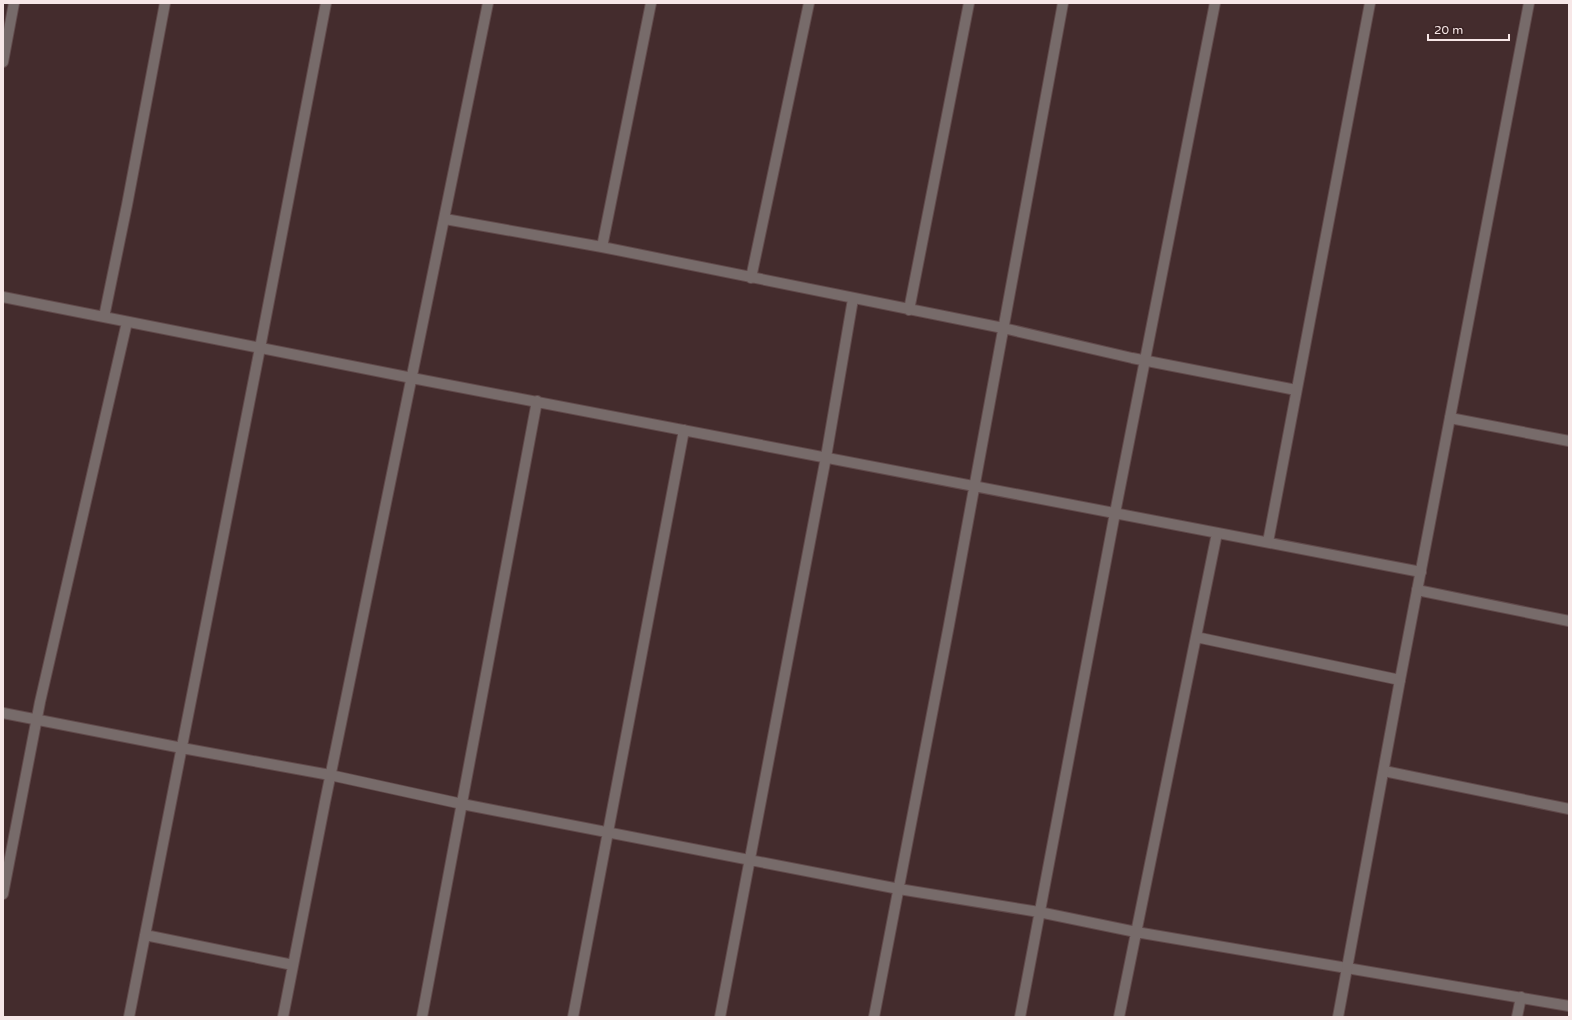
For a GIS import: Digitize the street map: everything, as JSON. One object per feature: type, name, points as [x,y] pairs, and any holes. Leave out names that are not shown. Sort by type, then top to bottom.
[{"type":"street","points":[[3,62],[14,3]]},
{"type":"street","points":[[104,317],[127,205],[165,3]]},
{"type":"street","points":[[129,1017],[326,3]]},
{"type":"street","points":[[283,1017],[330,775],[488,3]]},
{"type":"street","points":[[602,247],[651,3]]},
{"type":"street","points":[[751,278],[809,3]]},
{"type":"street","points":[[909,310],[970,3]]},
{"type":"street","points":[[874,1017],[1063,3]]},
{"type":"street","points":[[1020,1017],[1115,513],[1215,3]]},
{"type":"street","points":[[1268,542],[1370,3]]},
{"type":"street","points":[[1338,1017],[1400,680],[1529,3]]},
{"type":"street","points":[[445,219],[602,247],[1003,328],[1145,360],[1296,390]]},
{"type":"street","points":[[3,297],[412,378],[1421,572]]},
{"type":"street","points":[[720,1017],[826,457],[853,298]]},
{"type":"street","points":[[3,894],[37,719],[127,322]]},
{"type":"street","points":[[422,1017],[537,402]]},
{"type":"street","points":[[1450,418],[1569,441]]},
{"type":"street","points":[[573,1017],[684,430]]},
{"type":"street","points":[[1119,1017],[1217,533]]},
{"type":"street","points":[[1417,590],[1569,621]]},
{"type":"street","points":[[1196,636],[1400,680]]},
{"type":"street","points":[[3,713],[330,775],[462,804],[899,889],[1039,912],[1136,932],[1569,1006]]},
{"type":"street","points":[[1384,771],[1569,809]]},
{"type":"street","points":[[145,935],[293,965]]},
{"type":"street","points":[[1517,1017],[1521,998]]}]
